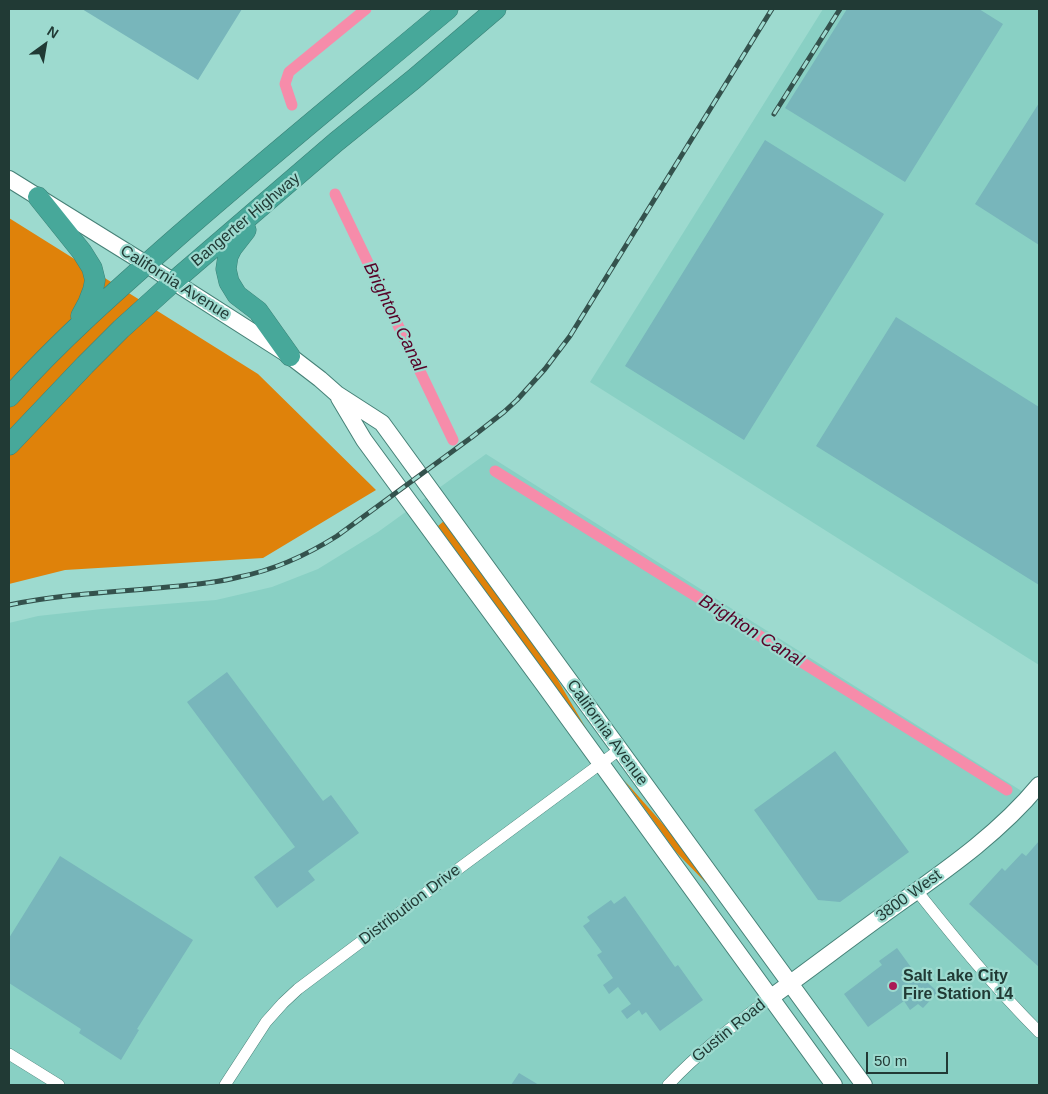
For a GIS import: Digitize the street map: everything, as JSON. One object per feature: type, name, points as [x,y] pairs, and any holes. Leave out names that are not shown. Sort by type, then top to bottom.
[{"type":"highway","name":"Bangerter Highway","points":[[9,397],[74,329],[146,264],[448,9]]},
{"type":"highway","name":"Bangerter Highway","points":[[9,445],[84,365],[173,282],[336,142],[414,80],[496,9]]},
{"type":"highway","points":[[38,197],[82,252],[92,268],[94,290],[74,329]]},
{"type":"highway","points":[[259,209],[230,252],[226,264],[227,277],[234,292],[258,311],[290,356]]},
{"type":"main road","name":"California Avenue","points":[[9,179],[290,356],[337,394],[382,423],[864,1085]]},
{"type":"main road","name":"California Avenue","points":[[337,394],[364,440],[834,1085]]},
{"type":"main road","name":"3800 West","points":[[770,998],[984,840],[1039,786]]},
{"type":"street","name":"Distribution Drive","points":[[225,1085],[266,1022],[298,989],[619,750]]},
{"type":"street","points":[[917,891],[970,957],[1039,1032]]},
{"type":"street","name":"Gustin Road","points":[[668,1085],[686,1066],[770,998]]},
{"type":"street","points":[[9,1054],[59,1085]]},
{"type":"shaded area","points":[[823,9],[1039,9],[1039,665],[590,382]]},
{"type":"shaded area","points":[[9,218],[258,374],[376,490],[263,558],[65,570],[9,584]]},
{"type":"shaded area","points":[[486,454],[1039,802],[1039,1085],[9,1085],[9,623],[38,616],[216,600],[272,587],[318,569],[378,532]]},
{"type":"shaded area","points":[[444,521],[552,670],[588,732],[438,526]]},
{"type":"shaded area","points":[[624,780],[670,832],[708,885],[676,852]]},
{"type":"building","points":[[82,9],[242,9],[198,80]]},
{"type":"building","points":[[847,9],[979,9],[1003,24],[905,182],[785,108]]},
{"type":"building","points":[[1039,103],[1039,245],[975,204]]},
{"type":"building","points":[[765,140],[884,214],[744,440],[625,366]]},
{"type":"building","points":[[896,317],[1039,407],[1039,585],[816,446]]},
{"type":"building","points":[[227,672],[323,801],[331,795],[359,833],[308,871],[315,880],[277,908],[254,877],[295,847],[187,702]]},
{"type":"building","points":[[835,751],[909,852],[840,902],[818,900],[754,810]]},
{"type":"building","points":[[1039,841],[1039,967],[969,904],[1002,868],[1005,871],[1022,853],[1026,856]]},
{"type":"building","points":[[60,856],[193,940],[137,1029],[139,1030],[121,1060],[79,1033],[81,1029],[9,983],[9,938]]},
{"type":"building","points":[[625,896],[675,967],[678,965],[703,1000],[660,1031],[646,1012],[642,1015],[639,1010],[627,1019],[621,1011],[631,1004],[618,987],[609,994],[603,985],[613,978],[597,955],[602,952],[583,926],[590,921],[587,917],[611,900],[614,904]]},
{"type":"building","name":"Salt Lake City Fire Station 14","points":[[897,948],[913,970],[938,992],[923,1008],[918,1004],[910,1010],[904,1001],[868,1027],[844,994],[882,965],[879,961]]},
{"type":"building","points":[[519,1073],[539,1085],[511,1085]]},
{"type":"waterway","name":"Brighton Canal","points":[[292,105],[285,84],[289,72],[366,9]]},
{"type":"waterway","name":"Brighton Canal","points":[[335,194],[453,440]]},
{"type":"waterway","name":"Brighton Canal","points":[[495,471],[1007,790]]},
{"type":"railway","points":[[9,605],[68,596],[213,582],[252,574],[277,566],[337,536],[472,437],[517,400],[545,369],[570,336],[772,9]]},
{"type":"railway","points":[[774,114],[840,9]]},
{"type":"place","name":"Salt Lake City Fire Station 14","points":[[893,986]]}]
